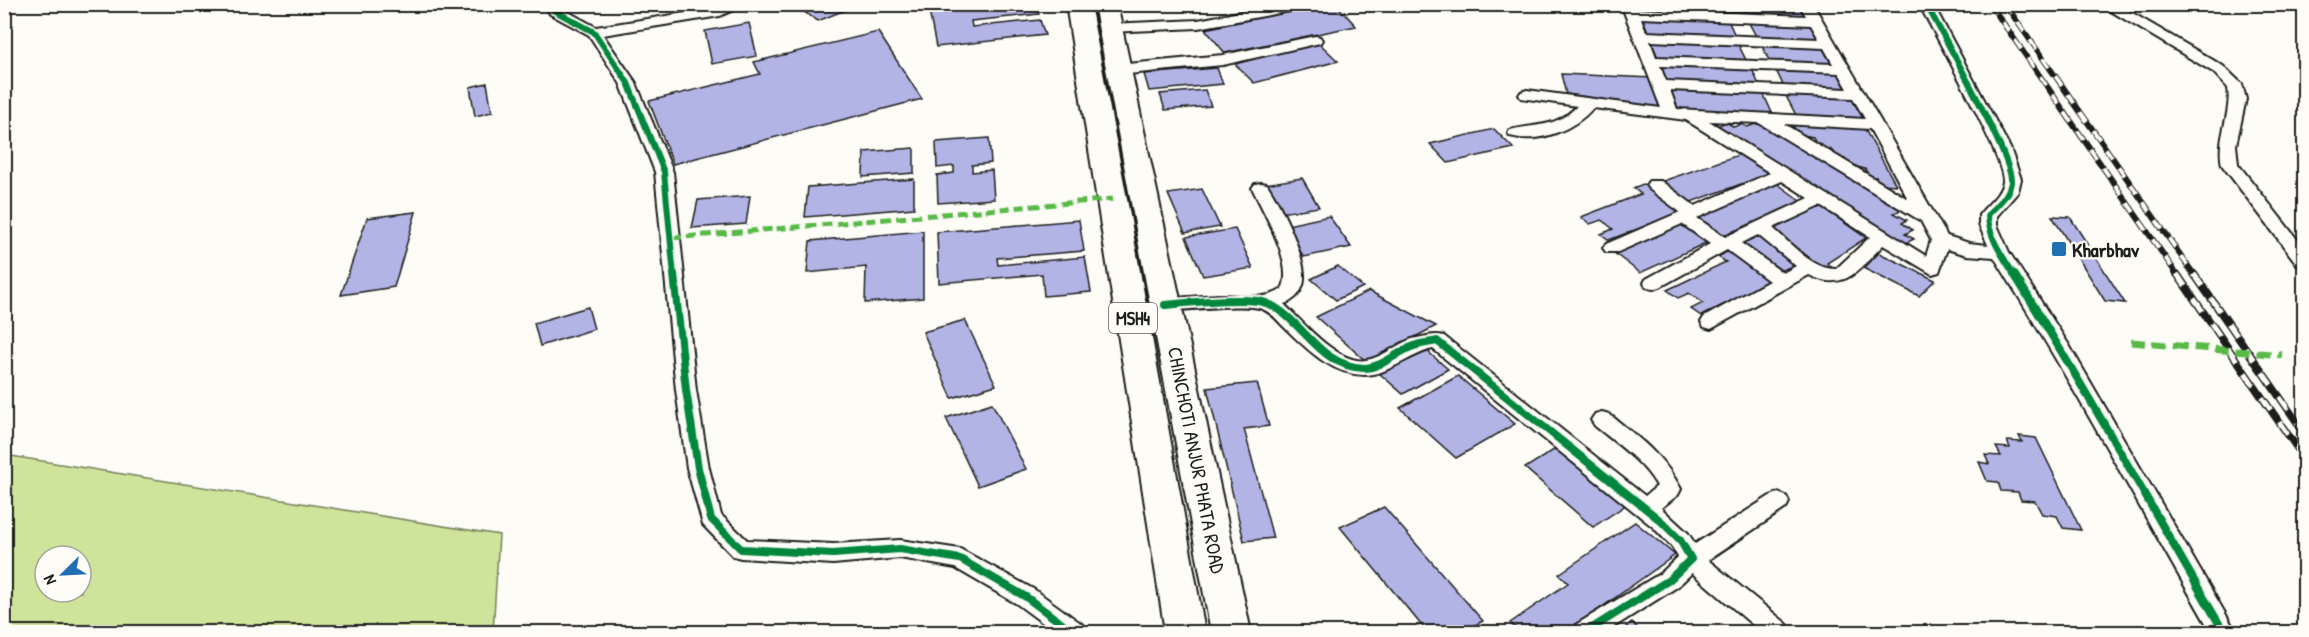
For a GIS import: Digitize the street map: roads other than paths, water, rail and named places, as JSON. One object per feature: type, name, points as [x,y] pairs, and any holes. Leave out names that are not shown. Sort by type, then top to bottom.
[{"type":"main road","name":"CHINCHOTI ANJUR PHATA ROAD","points":[[1078,4],[1113,199],[1185,633]]},
{"type":"main road","name":"CHINCHOTI ANJUR PHATA ROAD","points":[[1107,16],[1140,191],[1166,305],[1231,633]]},
{"type":"street","points":[[550,4],[555,10],[594,32],[628,83],[664,172],[686,390],[698,468],[711,519],[741,549],[833,554],[900,549],[960,559],[1026,597],[1073,633]]},
{"type":"street","points":[[594,32],[720,12],[740,4]]},
{"type":"street","points":[[1107,16],[1198,24],[1307,4]]},
{"type":"street","points":[[1689,115],[1932,268],[1940,240],[1930,219],[1806,4]]},
{"type":"street","points":[[1926,4],[2002,148],[2012,178],[2008,192],[1988,214],[1988,225],[2000,252],[2062,350],[2224,633]]},
{"type":"street","points":[[2106,4],[2218,69],[2236,87],[2238,111],[2229,136],[2226,154],[2230,165],[2304,260]]},
{"type":"street","points":[[1671,114],[1630,9],[1733,11],[1816,21]]},
{"type":"street","points":[[1733,11],[1788,120]]},
{"type":"street","points":[[1641,36],[1830,44]]},
{"type":"street","points":[[1117,70],[1223,60],[1315,40]]},
{"type":"street","points":[[1650,61],[1844,69]]},
{"type":"street","points":[[1660,85],[1859,94]]},
{"type":"street","points":[[1527,95],[1671,114],[1876,124]]},
{"type":"street","points":[[1516,133],[1535,133],[1560,126],[1578,117],[1588,104]]},
{"type":"street","points":[[1764,119],[1930,219]]},
{"type":"street","points":[[1612,248],[1783,174]]},
{"type":"street","points":[[1655,185],[1688,215],[1782,282]]},
{"type":"street","points":[[1166,305],[1220,301],[1264,302],[1289,294],[1295,286],[1292,258],[1261,188]]},
{"type":"street","points":[[1653,283],[1726,243],[1822,199]]},
{"type":"street","points":[[1760,227],[1809,267],[1833,277],[1841,275],[1882,236]]},
{"type":"street","points":[[1940,240],[1966,249],[2000,252]]},
{"type":"street","points":[[1711,322],[1809,267]]},
{"type":"street","points":[[1264,302],[1277,309],[1321,351],[1343,363],[1363,368],[1378,364],[1413,346],[1437,341],[1645,508],[1680,540],[1690,559],[1778,633]]},
{"type":"street","points":[[1602,420],[1643,453],[1664,475],[1670,489],[1645,508]]},
{"type":"street","points":[[1586,633],[1669,580],[1690,559],[1778,502]]},
{"type":"railway","points":[[1990,4],[2178,276]]},
{"type":"railway","points":[[2005,4],[2195,276]]},
{"type":"railway","points":[[2177,274],[2304,458]]},
{"type":"railway","points":[[2194,274],[2304,432]]},
{"type":"place","name":"Kharbhav","points":[[2059,249]]}]
